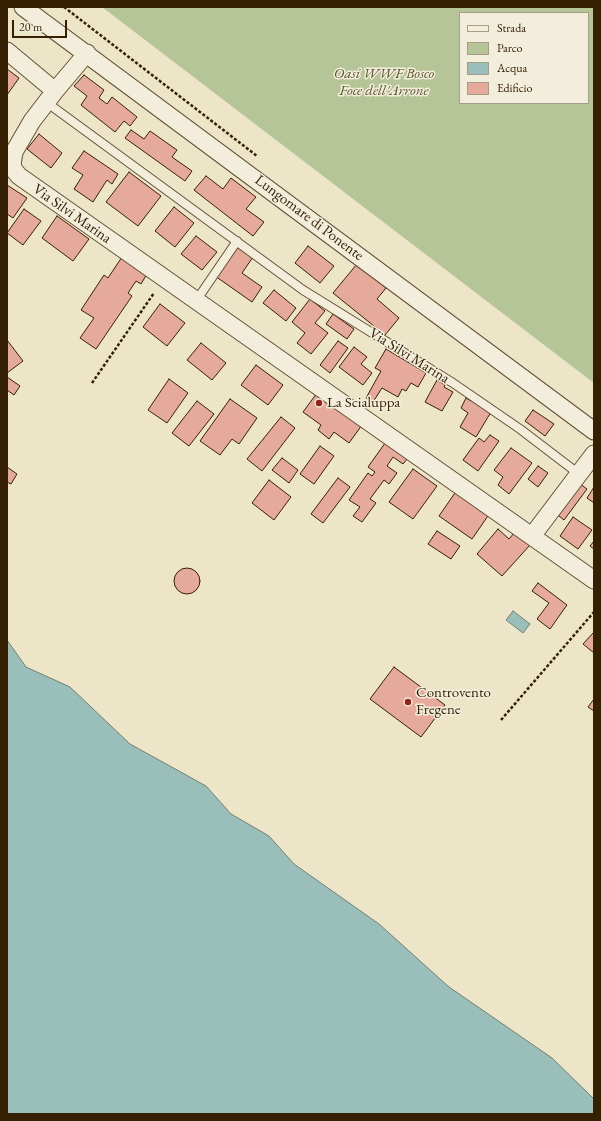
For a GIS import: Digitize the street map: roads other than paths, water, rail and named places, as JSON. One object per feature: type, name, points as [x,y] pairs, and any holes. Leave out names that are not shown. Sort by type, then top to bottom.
[{"type":"street","name":"Lungomare di Ponente","points":[[23,7],[87,53],[594,431]]},
{"type":"street","name":"Via Silvi Marina","points":[[7,51],[50,97]]},
{"type":"street","name":"Via Silvi Marina","points":[[87,53],[50,97],[22,137],[14,152],[11,162],[14,170],[27,183],[594,580]]},
{"type":"street","points":[[532,536],[594,454]]},
{"type":"lane","name":"Via Silvi Marina","points":[[50,97],[302,290],[453,383],[520,429],[579,474]]},
{"type":"lane","points":[[196,301],[237,241]]},
{"type":"water","points":[[513,611],[530,624],[523,633],[506,620]]},
{"type":"water","points":[[7,640],[26,667],[70,687],[130,744],[206,786],[231,814],[269,836],[294,864],[379,924],[449,987],[552,1058],[594,1099],[594,1114],[7,1114]]},
{"type":"place","name":"La Scialuppa","points":[[319,403]]},
{"type":"place","name":"Controvento Fregene","points":[[408,702]]},
{"type":"park label","name":"Oasi WWF Bosco Foce dell'Arrone","points":[[384,82]]}]
